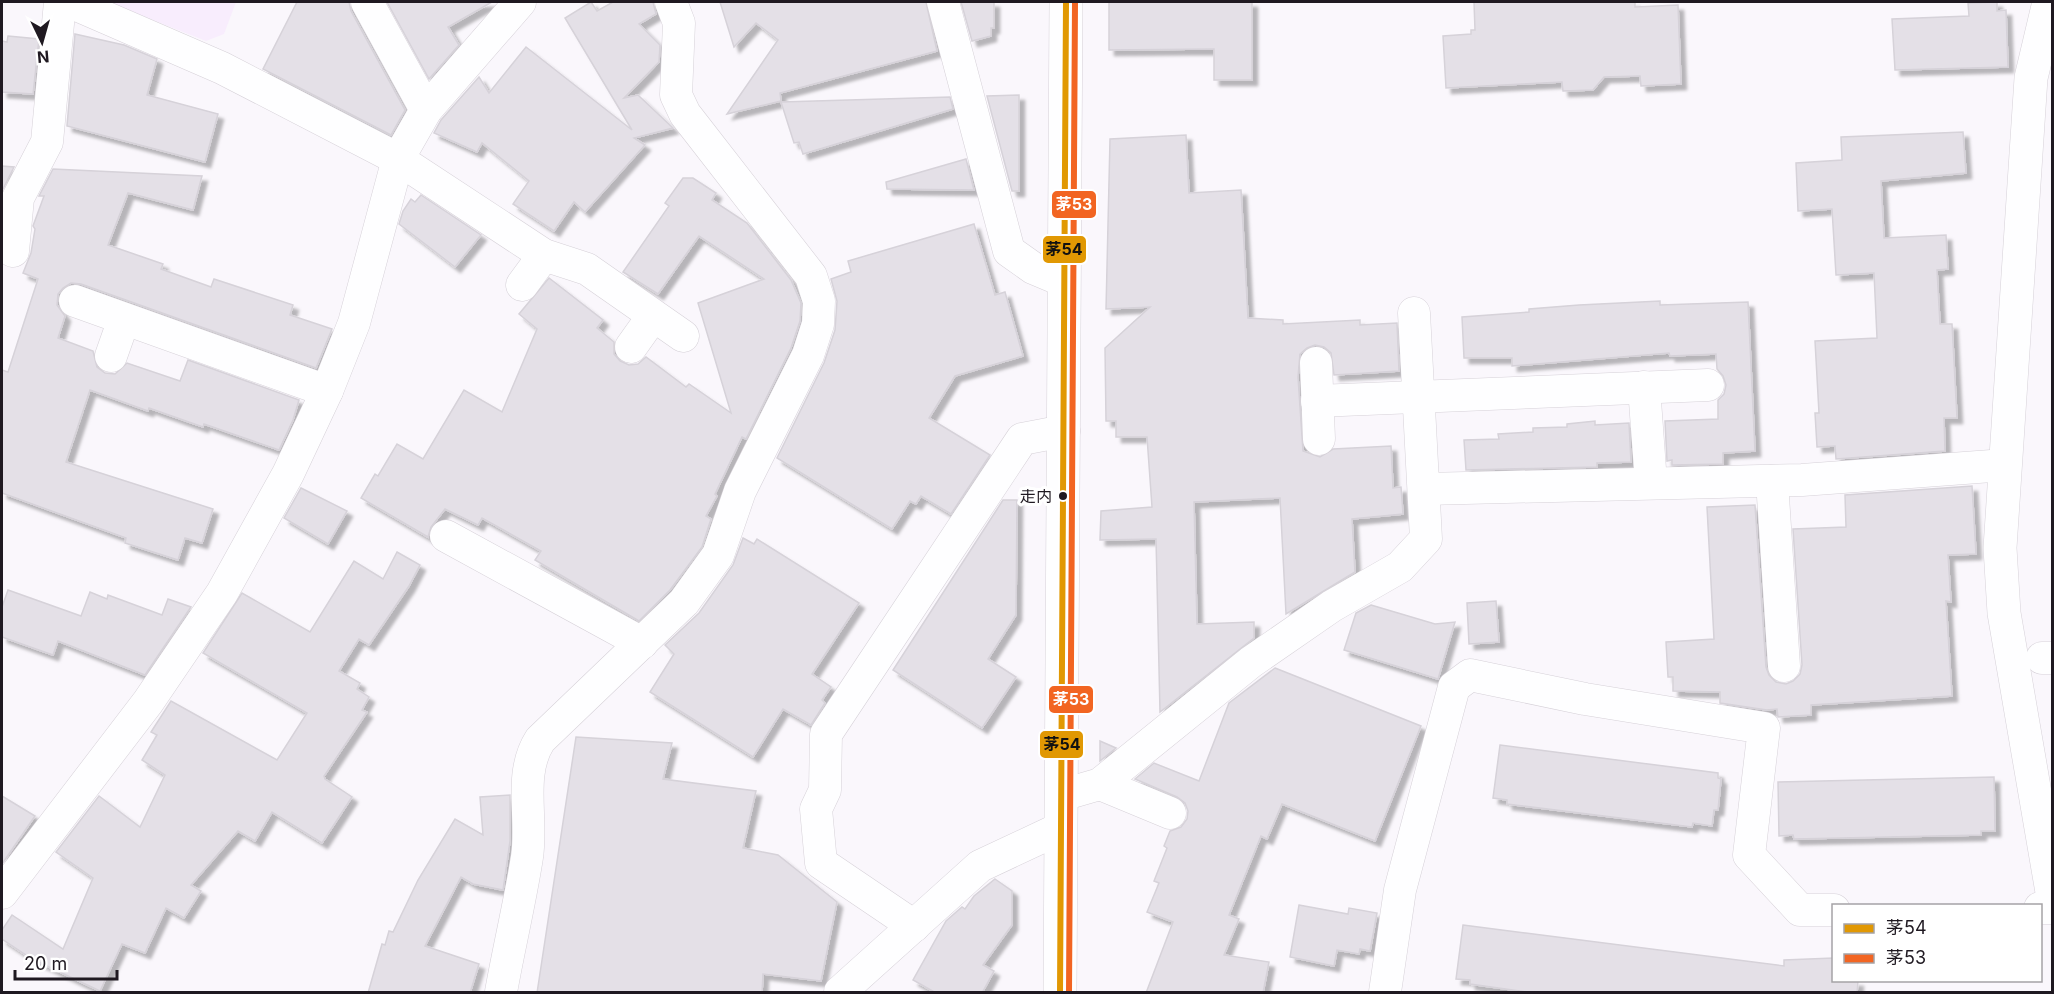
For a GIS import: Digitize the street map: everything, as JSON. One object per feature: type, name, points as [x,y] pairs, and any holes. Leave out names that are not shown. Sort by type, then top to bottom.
[{"type":"main road","points":[[1060,993],[1066,2]]},
{"type":"main road","points":[[2049,2],[2031,78],[2000,548],[2004,613],[2052,892]]},
{"type":"street","points":[[13,251],[18,198],[47,142],[60,2]]},
{"type":"street","points":[[70,2],[222,68],[398,159],[544,255],[587,269],[683,336]]},
{"type":"street","points":[[367,2],[426,110]]},
{"type":"street","points":[[2,893],[148,702],[222,593],[288,474],[327,391],[354,323],[398,159],[426,110],[520,2]]},
{"type":"street","points":[[501,993],[527,855],[529,771],[532,753],[540,740],[684,602],[718,555],[740,491],[808,355],[818,324],[819,301],[812,276],[685,114],[676,95],[679,23],[671,2]]},
{"type":"street","points":[[943,2],[1009,251],[1033,268],[1064,281]]},
{"type":"street","points":[[522,285],[544,255]]},
{"type":"street","points":[[75,301],[327,391]]},
{"type":"street","points":[[1062,795],[1100,784],[1251,662],[1332,606],[1400,567],[1426,539],[1414,314]]},
{"type":"street","points":[[631,347],[653,316]]},
{"type":"street","points":[[111,356],[124,319]]},
{"type":"street","points":[[1316,363],[1319,439]]},
{"type":"street","points":[[1317,401],[1708,385]]},
{"type":"street","points":[[1644,387],[1651,483]]},
{"type":"street","points":[[914,926],[821,863],[816,809],[825,790],[826,734],[1022,439],[1064,431]]},
{"type":"street","points":[[1425,489],[1772,481],[2005,465]]},
{"type":"street","points":[[1772,481],[1784,666]]},
{"type":"street","points":[[446,536],[642,643]]},
{"type":"street","points":[[1385,993],[1400,890],[1454,687],[1470,675],[1585,699],[1764,729],[1749,855],[1800,910],[1832,910]]},
{"type":"street","points":[[1100,784],[1170,813]]},
{"type":"street","points":[[840,993],[981,866],[1061,828]]},
{"type":"shaded area","points":[[107,2],[236,2],[224,34],[206,41]]},
{"type":"building","points":[[297,2],[349,2],[351,11],[405,110],[391,135],[263,69]]},
{"type":"building","points":[[387,2],[492,2],[448,27],[459,45],[429,79]]},
{"type":"building","points":[[591,2],[597,11],[613,2],[653,2],[656,14],[639,24],[660,45],[659,62],[624,98],[638,95],[673,128],[634,138],[645,145],[585,212],[574,202],[554,231],[513,204],[529,181],[482,143],[477,152],[434,133],[441,120],[479,77],[489,93],[526,47],[632,130],[565,18]]},
{"type":"building","points":[[720,2],[926,2],[937,51],[780,93],[781,101],[727,114],[778,40],[756,23],[734,47]]},
{"type":"building","points":[[961,2],[994,2],[994,28],[991,28],[991,36],[972,41]]},
{"type":"building","points":[[1109,2],[1252,2],[1252,80],[1214,80],[1214,49],[1109,50]]},
{"type":"building","points":[[1474,2],[1635,2],[1635,7],[1678,5],[1681,84],[1641,86],[1640,76],[1604,77],[1593,90],[1563,91],[1562,82],[1446,88],[1443,36],[1471,34],[1471,30],[1475,30]]},
{"type":"building","points":[[1997,2],[1997,11],[2006,10],[2008,67],[1895,70],[1892,19],[1969,16],[1968,3]]},
{"type":"building","points":[[75,34],[124,45],[157,59],[147,95],[218,114],[205,162],[67,126]]},
{"type":"building","points":[[8,36],[39,39],[33,94],[2,92],[2,41],[7,42]]},
{"type":"building","points":[[1019,95],[1019,191],[1012,191],[987,96]]},
{"type":"building","points":[[950,97],[953,109],[803,154],[799,142],[794,143],[781,102]]},
{"type":"building","points":[[1963,132],[1966,173],[1881,181],[1884,238],[1946,235],[1948,269],[1937,270],[1940,324],[1952,324],[1957,418],[1944,418],[1945,451],[1836,459],[1835,446],[1817,447],[1815,413],[1819,413],[1815,341],[1877,338],[1874,273],[1836,275],[1832,209],[1798,211],[1796,163],[1842,160],[1841,137]]},
{"type":"building","points":[[1186,135],[1189,193],[1241,190],[1248,318],[1283,320],[1283,324],[1360,320],[1360,325],[1397,323],[1399,371],[1334,375],[1331,353],[1324,347],[1315,345],[1300,354],[1298,377],[1303,451],[1320,457],[1333,449],[1391,446],[1393,488],[1401,487],[1403,514],[1352,519],[1355,572],[1286,614],[1280,498],[1194,502],[1197,624],[1254,622],[1254,638],[1160,712],[1156,539],[1100,540],[1101,511],[1152,507],[1147,437],[1116,437],[1116,421],[1106,421],[1105,348],[1150,307],[1106,309],[1110,139]]},
{"type":"building","points":[[966,159],[974,190],[887,189],[886,182]]},
{"type":"building","points":[[2,166],[14,167],[2,191]]},
{"type":"building","points":[[53,169],[202,176],[193,210],[128,193],[108,245],[163,264],[161,269],[211,287],[214,279],[293,305],[290,315],[332,329],[316,368],[81,284],[71,283],[58,294],[57,305],[65,316],[58,338],[93,351],[97,367],[105,373],[115,374],[127,363],[180,381],[188,360],[299,400],[293,420],[279,450],[204,424],[203,427],[149,408],[148,411],[90,390],[66,462],[213,509],[202,543],[185,538],[178,560],[125,543],[126,538],[2,493],[2,370],[8,372],[38,279],[23,273],[31,253],[35,229],[33,226],[44,196],[39,196]]},
{"type":"building","points":[[683,178],[693,178],[716,193],[712,200],[747,223],[791,280],[801,303],[800,321],[791,348],[746,439],[742,437],[715,494],[717,496],[706,516],[711,519],[702,547],[670,590],[639,621],[535,560],[541,551],[482,518],[478,525],[445,509],[431,527],[428,537],[361,498],[375,474],[378,476],[397,444],[423,459],[464,390],[502,412],[537,329],[519,314],[549,278],[603,320],[597,328],[614,342],[614,354],[620,361],[629,365],[638,364],[646,357],[686,387],[689,384],[731,413],[698,303],[764,279],[699,236],[658,294],[623,272],[669,206],[665,203]]},
{"type":"building","points":[[421,195],[481,235],[455,267],[399,224],[403,211],[411,199],[415,202]]},
{"type":"building","points":[[974,224],[995,295],[1005,292],[1023,356],[955,376],[929,418],[990,455],[951,514],[921,496],[916,504],[910,501],[892,529],[777,458],[824,363],[835,330],[837,301],[831,279],[851,272],[848,261]]},
{"type":"building","points":[[1660,301],[1660,305],[1748,302],[1755,451],[1723,453],[1723,464],[1672,465],[1672,460],[1667,461],[1665,421],[1718,419],[1718,400],[1724,394],[1726,385],[1717,369],[1716,354],[1670,356],[1669,353],[1512,366],[1512,358],[1464,358],[1462,317],[1529,312],[1529,309]]},
{"type":"building","points":[[1595,421],[1595,425],[1629,423],[1631,462],[1597,463],[1597,467],[1466,470],[1464,440],[1499,439],[1498,434],[1533,432],[1533,428],[1567,427],[1567,424]]},
{"type":"building","points":[[1972,486],[1976,554],[1948,555],[1951,602],[1946,601],[1952,696],[1811,705],[1811,715],[1778,717],[1777,709],[1767,710],[1720,703],[1720,692],[1673,691],[1673,677],[1668,677],[1666,642],[1714,639],[1707,507],[1755,505],[1766,667],[1769,675],[1776,682],[1786,684],[1800,674],[1802,665],[1793,529],[1846,527],[1845,495]]},
{"type":"building","points":[[301,488],[347,511],[328,544],[284,518]]},
{"type":"building","points":[[1003,500],[1017,500],[1016,615],[988,659],[1016,677],[982,728],[893,670]]},
{"type":"building","points":[[743,538],[754,544],[757,539],[859,603],[812,674],[831,687],[822,700],[825,703],[811,725],[783,709],[753,757],[650,692],[674,654],[665,645],[699,613],[733,565]]},
{"type":"building","points":[[397,552],[420,565],[409,586],[369,645],[359,639],[339,671],[360,683],[357,689],[369,697],[362,710],[367,712],[324,776],[325,779],[352,797],[322,843],[272,812],[255,841],[238,831],[191,885],[201,891],[184,918],[166,908],[145,953],[122,944],[100,991],[32,959],[2,939],[2,930],[12,915],[63,949],[93,878],[56,852],[99,796],[140,827],[165,775],[142,760],[157,735],[151,732],[171,701],[277,760],[307,713],[203,653],[242,593],[310,632],[354,561],[383,579]]},
{"type":"building","points":[[8,590],[81,616],[90,592],[107,599],[108,595],[162,615],[168,599],[191,607],[145,675],[58,641],[53,655],[2,637],[2,607]]},
{"type":"building","points":[[1496,601],[1499,642],[1469,644],[1467,603]]},
{"type":"building","points":[[1371,605],[1435,624],[1455,622],[1438,679],[1344,650],[1356,613]]},
{"type":"building","points":[[1275,668],[1421,726],[1375,841],[1282,804],[1267,839],[1261,836],[1229,915],[1239,919],[1224,955],[1269,962],[1263,993],[1146,993],[1173,922],[1147,912],[1159,883],[1154,881],[1167,848],[1164,846],[1170,831],[1181,827],[1187,819],[1188,811],[1185,803],[1177,797],[1135,779],[1154,763],[1199,781],[1229,703]]},
{"type":"building","points":[[576,737],[672,743],[663,779],[756,791],[743,848],[778,855],[837,902],[821,981],[763,974],[762,993],[537,993]]},
{"type":"building","points":[[1100,741],[1116,748],[1100,761]]},
{"type":"building","points":[[1500,745],[1718,773],[1718,778],[1721,779],[1718,810],[1714,810],[1712,826],[1693,823],[1692,827],[1507,804],[1507,800],[1493,798]]},
{"type":"building","points":[[1994,777],[1995,831],[1981,831],[1981,835],[1794,839],[1793,835],[1779,836],[1778,782]]},
{"type":"building","points":[[510,795],[510,841],[503,890],[473,884],[461,877],[425,946],[479,964],[470,993],[368,993],[382,944],[385,945],[389,931],[393,932],[418,880],[455,819],[483,835],[480,797]]},
{"type":"building","points":[[2,796],[35,816],[2,864]]},
{"type":"building","points":[[995,879],[1012,891],[1012,925],[983,965],[994,971],[982,993],[936,993],[913,980],[946,921],[962,907],[965,909],[974,896]]},
{"type":"building","points":[[1299,905],[1348,914],[1349,908],[1377,913],[1370,951],[1360,949],[1359,954],[1337,950],[1334,966],[1290,957]]},
{"type":"building","points":[[1463,925],[1784,966],[1784,960],[1832,958],[1832,982],[1858,982],[1857,993],[1535,993],[1470,984],[1470,980],[1456,979]]},
{"type":"transit line","name":"茅54","points":[[1060,992],[1066,2]]},
{"type":"transit line","name":"茅53","points":[[1069,992],[1075,2]]},
{"type":"place","name":"走内","points":[[1063,496]]}]
